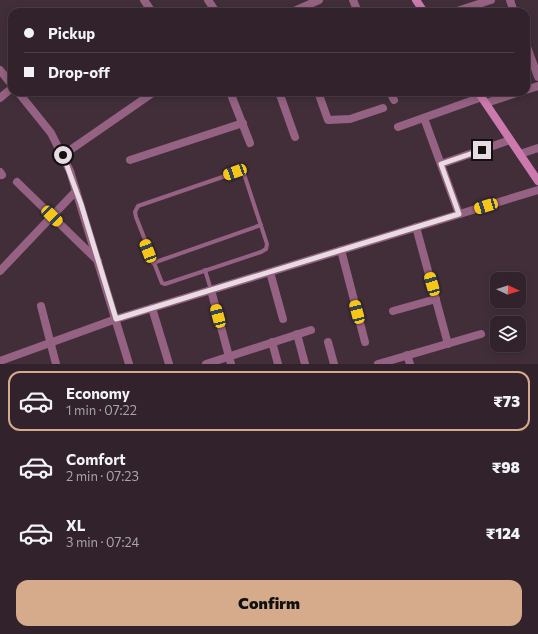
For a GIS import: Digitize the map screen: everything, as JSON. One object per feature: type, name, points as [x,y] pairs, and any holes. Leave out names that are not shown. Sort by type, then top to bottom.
[{"type":"main road","points":[[482,97],[538,181]]},
{"type":"street","points":[[301,8],[318,0]]},
{"type":"street","points":[[466,8],[491,0]]},
{"type":"street","points":[[530,55],[538,77]]},
{"type":"street","points":[[0,70],[8,80]]},
{"type":"street","points":[[0,98],[8,91]]},
{"type":"street","points":[[21,96],[51,134],[63,155],[99,262],[129,364]]},
{"type":"street","points":[[63,155],[146,96]]},
{"type":"street","points":[[232,96],[250,143]]},
{"type":"street","points":[[280,96],[295,137]]},
{"type":"street","points":[[319,96],[328,120],[350,119],[383,108]]},
{"type":"street","points":[[398,127],[482,97]]},
{"type":"street","points":[[424,118],[459,214]]},
{"type":"street","points":[[130,160],[243,123]]},
{"type":"street","points":[[441,164],[510,140]]},
{"type":"street","points":[[520,154],[538,148]]},
{"type":"street","points":[[17,182],[99,262]]},
{"type":"street","points":[[0,361],[116,319],[538,190]]},
{"type":"street","points":[[0,271],[76,191]]},
{"type":"street","points":[[416,227],[448,344]]},
{"type":"street","points":[[341,250],[365,342]]},
{"type":"street","points":[[270,272],[283,319]]},
{"type":"street","points":[[211,290],[230,360]]},
{"type":"street","points":[[393,311],[436,299]]},
{"type":"street","points":[[41,306],[56,364]]},
{"type":"street","points":[[152,308],[169,364]]},
{"type":"street","points":[[206,364],[230,360],[272,342],[311,330]]},
{"type":"street","points":[[296,334],[305,364]]},
{"type":"street","points":[[378,364],[481,334]]},
{"type":"street","points":[[272,342],[278,364]]},
{"type":"street","points":[[328,342],[334,364]]},
{"type":"street","points":[[408,355],[410,364]]},
{"type":"lane","points":[[235,172],[244,174],[261,225],[266,249],[165,284],[159,280],[153,263],[136,217],[135,212],[138,206],[235,172]]},
{"type":"lane","points":[[153,263],[261,225]]},
{"type":"lane","points":[[206,270],[211,290]]},
{"type":"route","points":[[63,155],[70,171],[96,250],[116,319],[459,214],[441,164],[482,150]]}]
